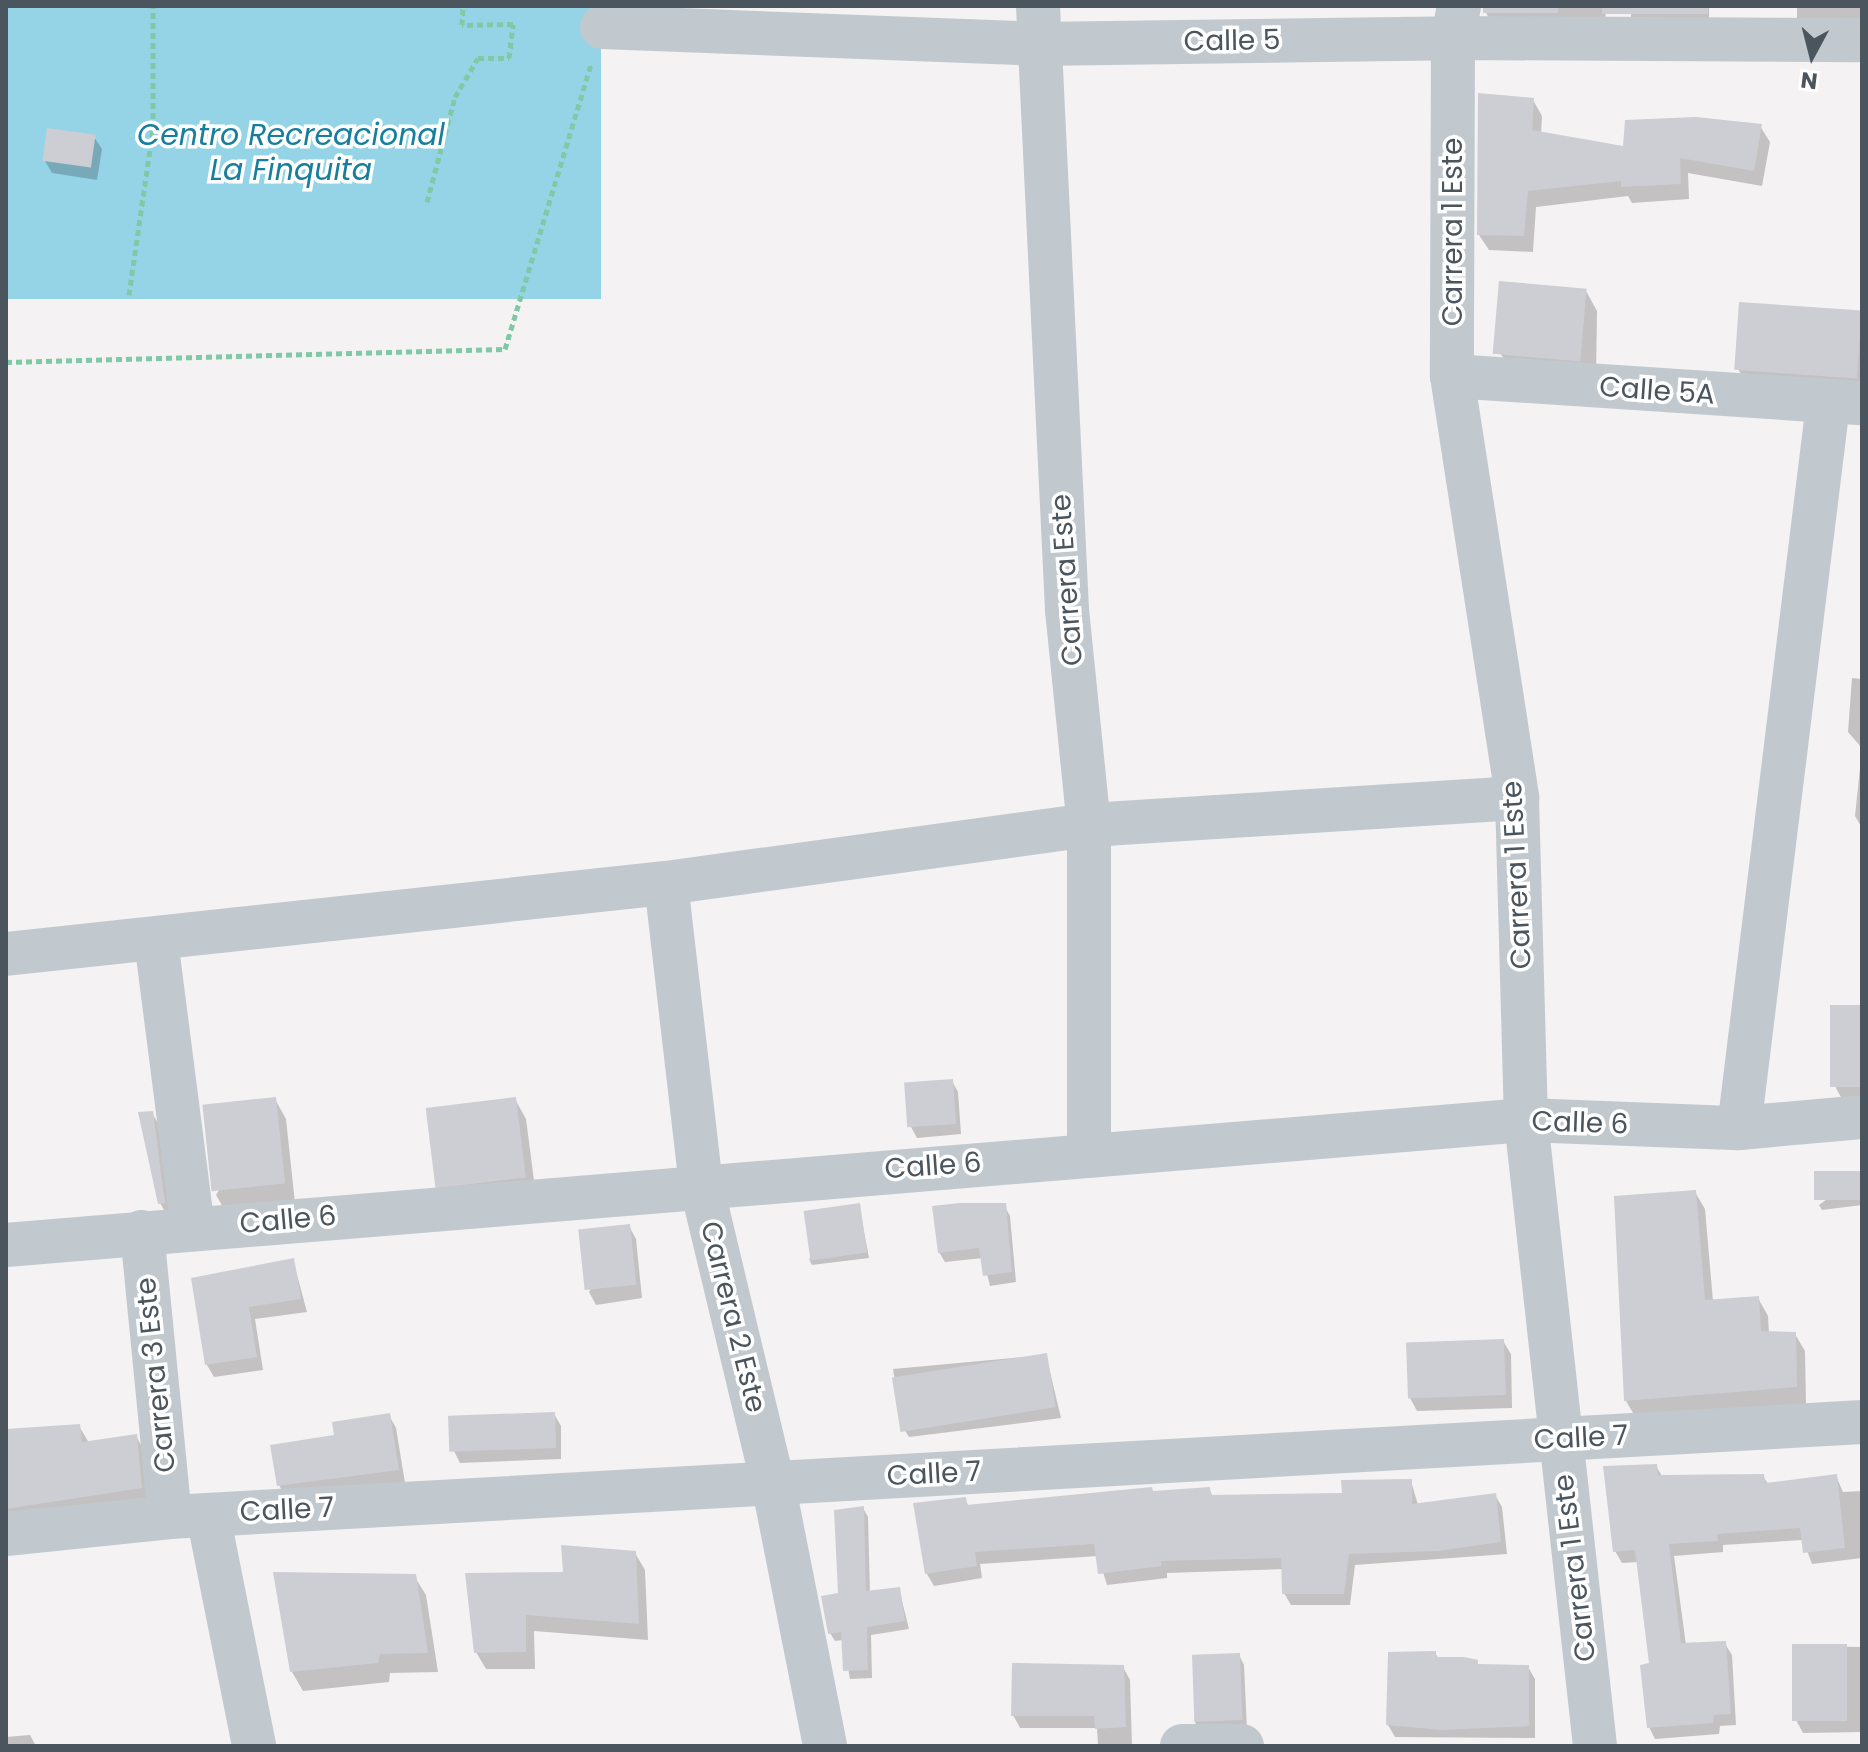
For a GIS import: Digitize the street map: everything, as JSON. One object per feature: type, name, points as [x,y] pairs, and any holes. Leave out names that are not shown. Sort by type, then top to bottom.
[{"type":"street","name":"Calle 5","points":[[602,27],[1456,22],[1862,40]]},
{"type":"street","name":"Carrera 1 Este","points":[[1456,22],[1452,376],[1517,798],[1526,1120],[1595,1746]]},
{"type":"street","name":"Carrera Este","points":[[1037,25],[1067,610],[1089,825],[1089,1154]]},
{"type":"street","name":"Calle 5A","points":[[1452,376],[1845,404]]},
{"type":"street","points":[[1739,1128],[1845,404]]},
{"type":"street","points":[[6,954],[666,883],[1089,825],[1517,798]]},
{"type":"street","name":"Carrera 2 Este","points":[[666,883],[701,1184],[773,1483],[825,1746]]},
{"type":"street","points":[[156,940],[193,1228]]},
{"type":"street","name":"Calle 6","points":[[6,1245],[701,1184],[1526,1120],[1739,1128],[1862,1117]]},
{"type":"street","name":"Carrera 3 Este","points":[[142,1232],[189,1516],[254,1746]]},
{"type":"street","name":"Calle 7","points":[[6,1534],[189,1516],[1862,1422]]},
{"type":"path","points":[[129,295],[153,128],[153,6]]},
{"type":"path","points":[[427,202],[455,97],[478,58],[509,58],[513,24],[462,25],[463,6]]},
{"type":"path","points":[[6,362],[505,349],[602,27]]},
{"type":"water","name":"Centro Recreacional La Finquita","points":[[6,6],[601,6],[601,299],[6,299]]},
{"type":"building","points":[[1483,6],[1558,6],[1558,13],[1483,13]]},
{"type":"building","points":[[1602,6],[1708,6],[1708,14],[1602,14]]},
{"type":"building","points":[[1478,93],[1534,98],[1532,130],[1623,146],[1625,120],[1696,117],[1762,124],[1754,171],[1680,158],[1681,184],[1621,187],[1621,181],[1528,191],[1524,236],[1477,235]]},
{"type":"building","points":[[47,128],[96,135],[91,167],[42,161]]},
{"type":"building","points":[[1499,281],[1587,289],[1580,361],[1493,354]]},
{"type":"building","points":[[1739,302],[1862,311],[1857,378],[1734,370]]},
{"type":"building","points":[[1830,1005],[1862,1005],[1862,1087],[1830,1087]]},
{"type":"building","points":[[953,1079],[956,1124],[907,1127],[904,1082]]},
{"type":"building","points":[[276,1097],[285,1184],[211,1191],[202,1105]]},
{"type":"building","points":[[516,1097],[526,1177],[436,1188],[426,1108]]},
{"type":"building","points":[[153,1111],[165,1203],[158,1204],[138,1112]]},
{"type":"building","points":[[1814,1171],[1862,1171],[1862,1200],[1814,1200]]},
{"type":"building","points":[[1696,1190],[1705,1300],[1759,1296],[1761,1331],[1796,1332],[1797,1387],[1624,1401],[1614,1196]]},
{"type":"building","points":[[860,1203],[867,1253],[811,1260],[804,1211]]},
{"type":"building","points":[[1006,1203],[1012,1272],[983,1276],[979,1248],[938,1253],[932,1206]]},
{"type":"building","points":[[630,1224],[636,1285],[585,1290],[578,1229]]},
{"type":"building","points":[[294,1258],[301,1299],[249,1307],[257,1357],[205,1365],[191,1278]]},
{"type":"building","points":[[1504,1339],[1506,1395],[1408,1398],[1406,1342]]},
{"type":"building","points":[[1047,1353],[1056,1407],[901,1432],[892,1378]]},
{"type":"building","points":[[555,1412],[556,1448],[449,1452],[448,1416]]},
{"type":"building","points":[[390,1413],[399,1470],[277,1486],[270,1445],[334,1435],[332,1422]]},
{"type":"building","points":[[80,1424],[82,1442],[137,1434],[142,1488],[6,1509],[6,1429]]},
{"type":"building","points":[[1657,1464],[1658,1475],[1764,1474],[1765,1483],[1837,1474],[1845,1548],[1803,1553],[1800,1528],[1717,1534],[1718,1541],[1669,1544],[1681,1643],[1726,1641],[1731,1714],[1714,1715],[1713,1723],[1647,1728],[1640,1665],[1649,1663],[1635,1550],[1613,1552],[1603,1466]]},
{"type":"building","points":[[1412,1479],[1412,1504],[1496,1493],[1501,1542],[1438,1551],[1349,1554],[1344,1594],[1282,1594],[1281,1558],[1161,1561],[1162,1566],[1098,1574],[1094,1544],[975,1552],[977,1566],[925,1574],[913,1503],[966,1497],[967,1505],[1152,1487],[1153,1491],[1210,1487],[1211,1495],[1342,1493],[1341,1480]]},
{"type":"building","points":[[864,1506],[866,1591],[900,1587],[905,1621],[867,1627],[868,1670],[843,1671],[841,1632],[828,1634],[821,1596],[838,1593],[834,1510]]},
{"type":"building","points":[[561,1545],[636,1551],[639,1624],[526,1615],[526,1652],[474,1653],[465,1573],[563,1572]]},
{"type":"building","points":[[273,1572],[416,1574],[428,1653],[380,1654],[378,1663],[290,1672]]},
{"type":"building","points":[[1792,1644],[1847,1644],[1847,1721],[1792,1721]]},
{"type":"building","points":[[1436,1651],[1436,1657],[1464,1657],[1478,1660],[1478,1664],[1529,1665],[1529,1726],[1442,1730],[1386,1725],[1388,1652]]},
{"type":"building","points":[[1240,1653],[1242,1720],[1194,1722],[1192,1655]]},
{"type":"building","points":[[1012,1663],[1124,1665],[1126,1727],[1095,1729],[1094,1716],[1011,1716]]}]
